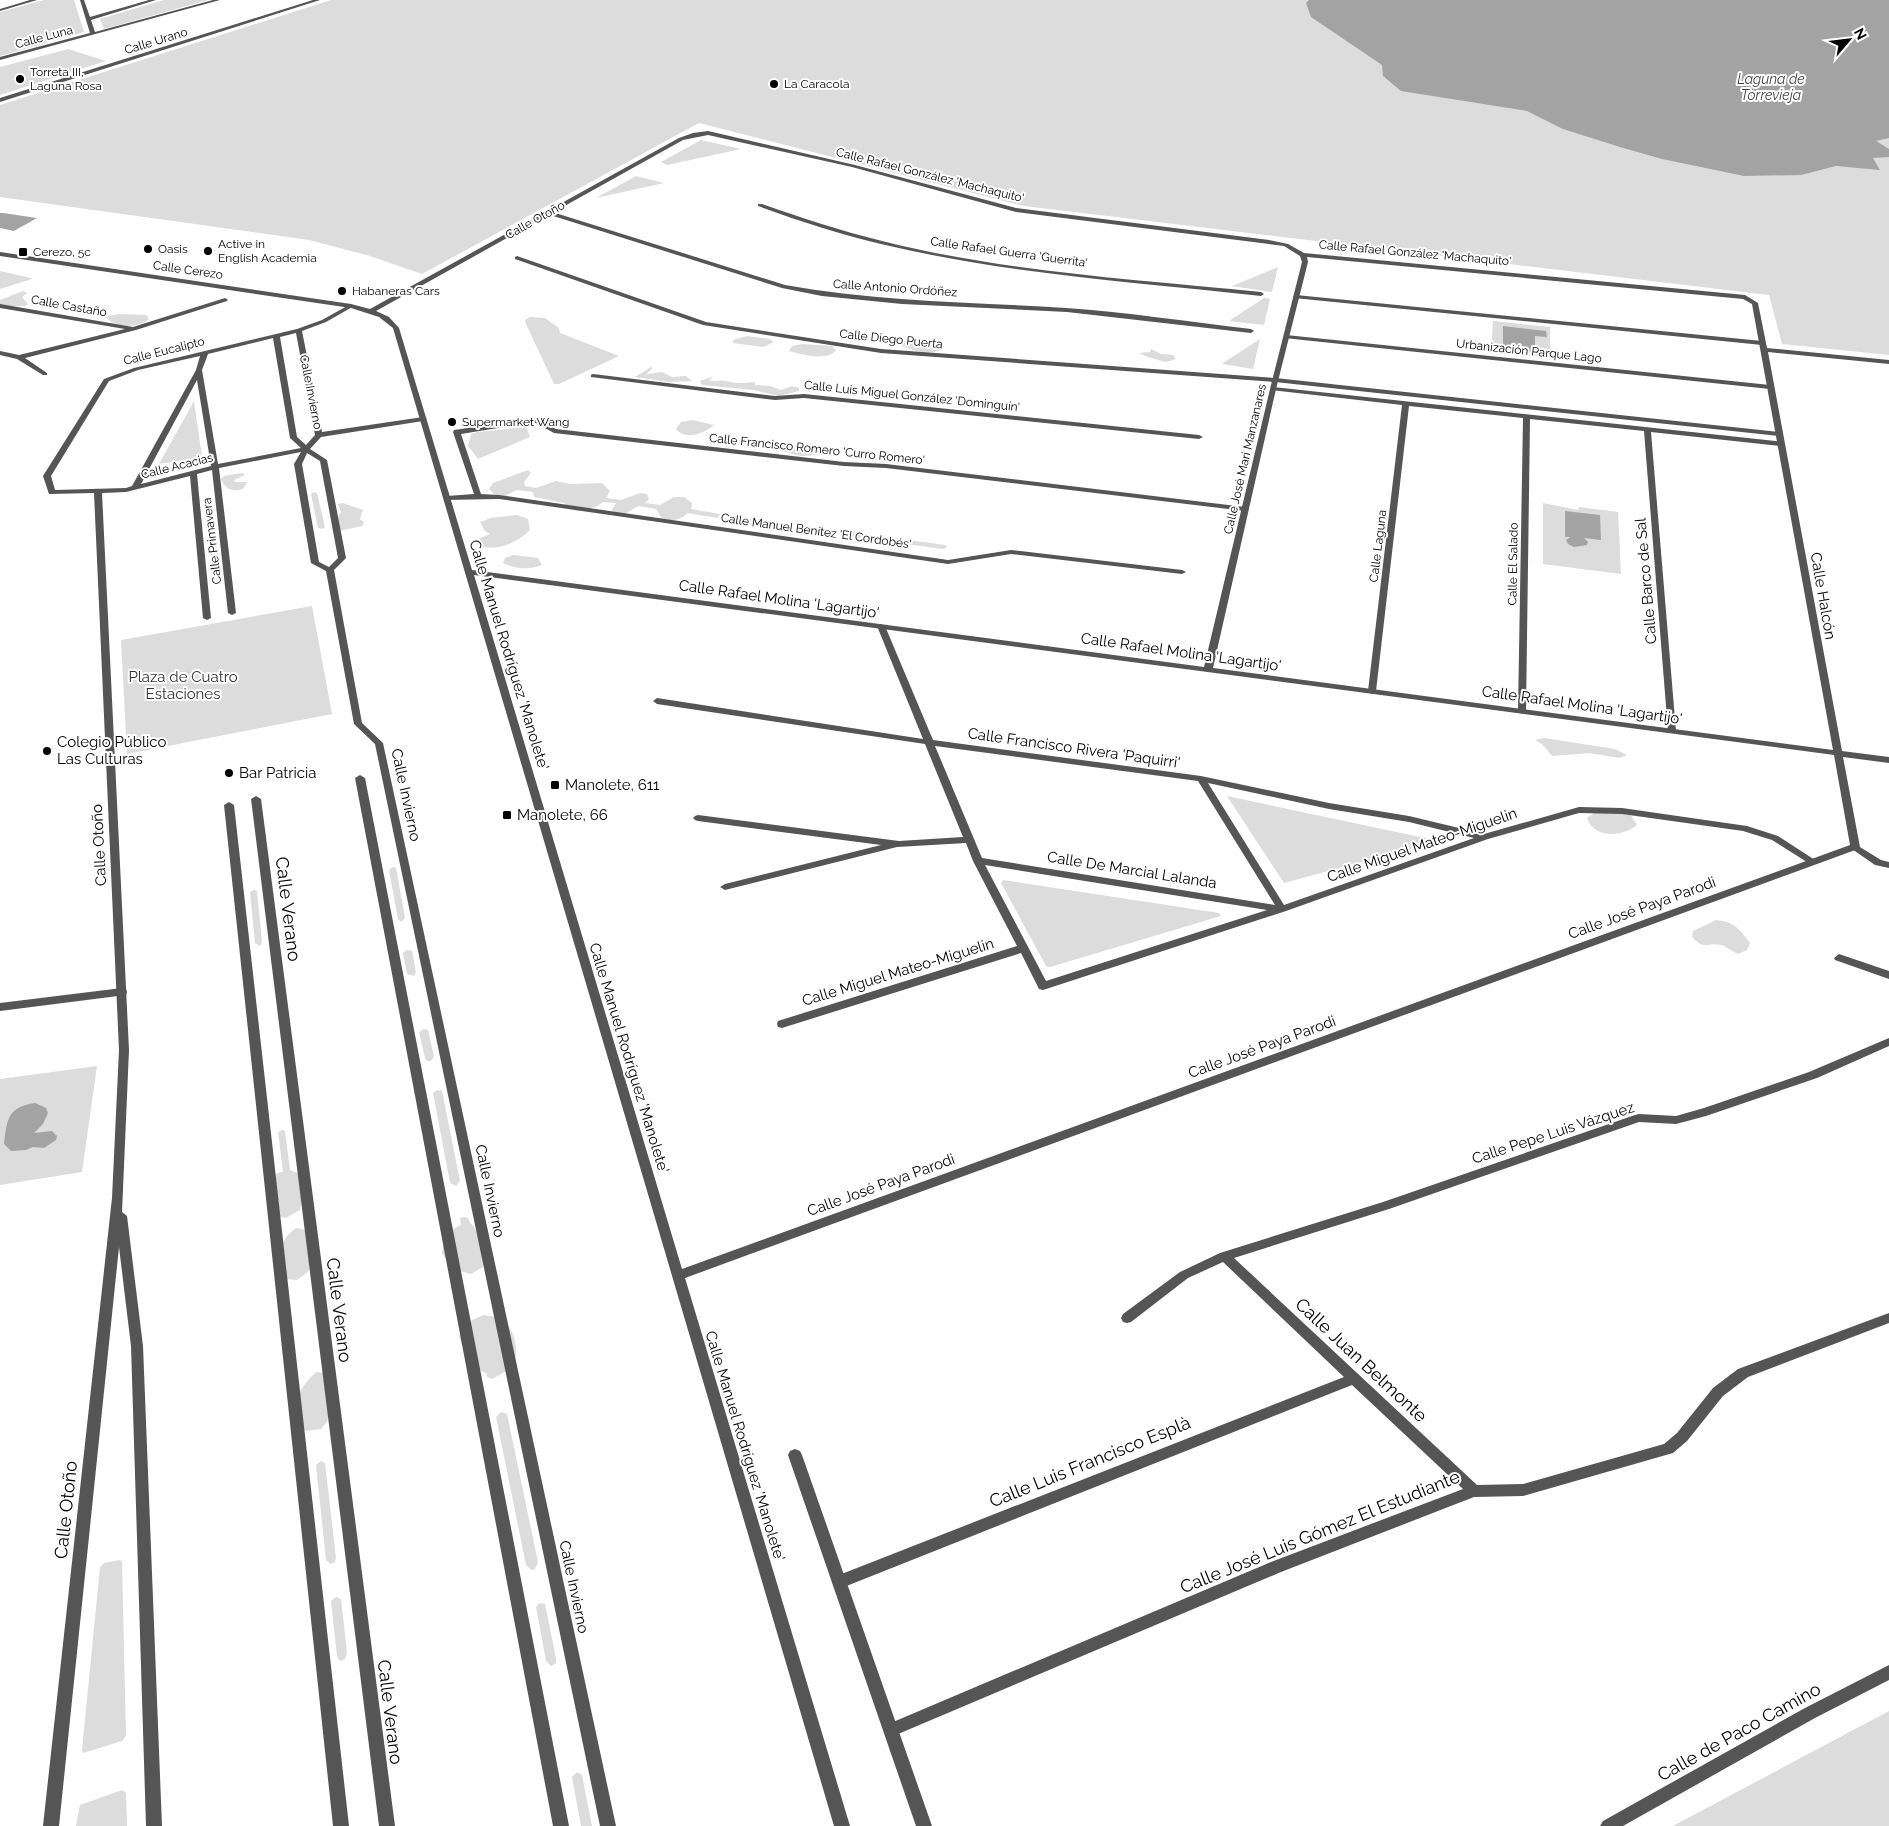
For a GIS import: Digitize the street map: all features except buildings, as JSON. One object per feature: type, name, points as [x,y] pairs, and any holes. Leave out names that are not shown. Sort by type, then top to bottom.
[{"type":"street","points":[[0,10],[35,0]]},
{"type":"street","points":[[82,0],[88,19]]},
{"type":"street","name":"Calle Luna","points":[[93,34],[88,19],[154,0]]},
{"type":"street","name":"Calle Luna","points":[[0,59],[218,0]]},
{"type":"street","name":"Calle Urano","points":[[0,100],[315,0]]},
{"type":"street","name":"Calle Otoño","points":[[371,311],[682,139],[700,133]]},
{"type":"street","name":"Calle Rafael González 'Machaquito'","points":[[700,133],[722,135],[844,164],[1016,210],[1269,242],[1286,245],[1303,255],[1745,297],[1755,303],[1763,346]]},
{"type":"street","name":"Calle Rafael Guerra 'Guerrita'","points":[[760,205],[825,228],[877,242],[943,255],[1001,265],[1261,294]]},
{"type":"street","name":"Calle Antonio Ordóñez","points":[[549,212],[747,276],[784,287],[822,294],[902,302],[1067,310],[1251,331]]},
{"type":"street","name":"Calle Cerezo","points":[[0,254],[351,306],[371,311]]},
{"type":"street","name":"Calle José Mari Manzanares","points":[[1208,670],[1272,389],[1306,262],[1303,255]]},
{"type":"street","name":"Calle Diego Puerta","points":[[518,258],[704,324],[881,351],[1275,380],[1779,434]]},
{"type":"street","points":[[1296,297],[1763,346],[1889,362]]},
{"type":"street","points":[[0,354],[19,357],[134,329],[225,300]]},
{"type":"street","name":"Calle Castaño","points":[[0,306],[134,329]]},
{"type":"street","name":"Calle Eucalipto","points":[[52,492],[46,476],[106,380],[136,369],[299,330],[324,321],[351,306]]},
{"type":"street","name":"Calle Manuel Rodríguez 'Manolete'","points":[[371,311],[384,316],[396,328],[842,1826]]},
{"type":"street","name":"Calle Invierno","points":[[299,330],[319,435],[306,450],[298,464],[315,563],[330,570]]},
{"type":"street","name":"Calle Invierno","points":[[276,336],[294,438],[306,450],[323,460],[342,558],[330,570]]},
{"type":"street","name":"Urbanización Parque Lago","points":[[1286,337],[1770,387]]},
{"type":"street","name":"Calle Halcón","points":[[1763,346],[1855,846]]},
{"type":"street","points":[[135,488],[199,370],[205,352]]},
{"type":"street","points":[[19,357],[45,374]]},
{"type":"street","name":"Calle Primavera","points":[[199,370],[215,467],[232,613]]},
{"type":"street","name":"Calle Luis Miguel González 'Dominguín'","points":[[593,376],[775,398],[804,396],[1199,437]]},
{"type":"street","points":[[1272,389],[1781,444]]},
{"type":"street","name":"Calle Laguna","points":[[1372,691],[1406,403]]},
{"type":"street","name":"Calle El Salado","points":[[1522,711],[1527,416]]},
{"type":"street","points":[[319,435],[424,419]]},
{"type":"street","name":"Calle Francisco Romero 'Curro Romero'","points":[[478,496],[457,432],[535,420],[554,431],[835,463],[886,466],[1244,509]]},
{"type":"street","name":"Calle Barco de Sal","points":[[1647,429],[1672,731]]},
{"type":"street","name":"Calle Acacias","points":[[52,492],[135,488],[215,467],[306,450]]},
{"type":"street","name":"Calle Primavera","points":[[193,473],[207,618]]},
{"type":"street","name":"Calle Otoño","points":[[51,1826],[118,1198],[124,1050],[98,491]]},
{"type":"street","name":"Calle Manuel Benítez 'El Cordobés'","points":[[447,498],[499,496],[948,562],[971,559],[994,552],[1011,552],[1182,572]]},
{"type":"street","name":"Calle Invierno","points":[[330,570],[358,724],[379,743],[608,1826]]},
{"type":"street","name":"Calle Rafael Molina 'Lagartijo'","points":[[469,572],[1889,760]]},
{"type":"street","points":[[881,626],[978,861],[1024,948]]},
{"type":"street","name":"Calle Francisco Rivera 'Paquirri'","points":[[657,701],[928,742],[1201,779],[1329,806],[1410,819],[1484,837]]},
{"type":"street","points":[[360,778],[561,1826]]},
{"type":"street","points":[[1201,779],[1282,909]]},
{"type":"street","name":"Calle Verano","points":[[256,799],[387,1826]]},
{"type":"street","points":[[229,804],[341,1826]]},
{"type":"street","name":"Calle Miguel Mateo-Miguelin","points":[[782,1024],[1024,948],[1043,986],[1282,909],[1484,837],[1579,810],[1602,809],[1759,832],[1790,846],[1813,862]]},
{"type":"street","points":[[698,818],[899,844],[970,840]]},
{"type":"street","points":[[725,887],[899,844]]},
{"type":"street","points":[[1855,846],[1878,863],[1889,865]]},
{"type":"street","name":"Calle José Paya Parodi","points":[[678,1276],[1855,846]]},
{"type":"street","name":"Calle De Marcial Lalanda","points":[[978,861],[1282,909]]},
{"type":"street","points":[[1839,958],[1889,975]]},
{"type":"street","points":[[0,1007],[122,992]]},
{"type":"street","name":"Calle Pepe Luis Vázquez","points":[[1127,1318],[1184,1275],[1224,1256],[1385,1206],[1639,1118],[1676,1120],[1706,1112],[1813,1075],[1889,1042]]},
{"type":"street","name":"Calle Otoño","points":[[118,1198],[137,1346],[154,1826]]},
{"type":"street","name":"Calle Juan Belmonte","points":[[1224,1256],[1474,1491]]},
{"type":"street","name":"Calle José Luis Gómez El Estudiante","points":[[891,1730],[1276,1567],[1474,1491],[1523,1490],[1668,1449],[1682,1437],[1718,1392],[1742,1373],[1889,1318]]},
{"type":"street","name":"Calle Luis Francisco Esplà","points":[[839,1582],[1355,1378]]},
{"type":"street","points":[[795,1455],[924,1826]]},
{"type":"street","name":"Calle de Paco Camino","points":[[1608,1826],[1810,1712],[1889,1672]]},
{"type":"green space","points":[[44,0],[74,0],[84,32],[0,56],[0,12]]},
{"type":"green space","points":[[164,0],[208,0],[104,29],[100,19]]},
{"type":"green space","points":[[331,0],[1889,0],[1889,355],[1782,344],[1769,295],[1024,206],[699,123],[422,274],[370,256],[309,240],[0,197],[0,105]]},
{"type":"green space","name":"Torreta III, Laguna Rosa","points":[[68,49],[106,61],[0,95],[0,67]]},
{"type":"green space","points":[[701,140],[741,149],[667,165],[661,162]]},
{"type":"green space","points":[[636,176],[664,183],[596,198]]},
{"type":"green space","points":[[1278,267],[1272,292],[1231,286],[1232,286]]},
{"type":"green space","points":[[0,271],[31,278],[32,279],[0,289]]},
{"type":"green space","points":[[23,291],[27,293],[22,297],[28,304],[25,306],[0,307],[0,300]]},
{"type":"green space","points":[[1264,298],[1270,299],[1264,325],[1229,321]]},
{"type":"green space","points":[[119,314],[146,315],[149,319],[133,326],[127,326],[110,321],[105,317]]},
{"type":"green space","points":[[530,317],[545,318],[559,328],[560,333],[619,356],[559,384],[554,384],[526,324],[525,320]]},
{"type":"green space","points":[[1493,321],[1550,327],[1550,358],[1491,352]]},
{"type":"green space","points":[[747,336],[769,339],[774,342],[763,347],[733,343],[733,340]]},
{"type":"green space","points":[[912,338],[915,339],[913,344],[915,345],[942,349],[933,352],[921,352],[901,345],[902,342]]},
{"type":"green space","points":[[1260,339],[1253,369],[1222,364],[1223,363]]},
{"type":"green space","points":[[802,344],[832,346],[836,350],[826,356],[806,355],[789,351],[792,346]]},
{"type":"green space","points":[[1151,349],[1161,354],[1173,355],[1176,359],[1166,362],[1139,353],[1150,352]]},
{"type":"green space","points":[[651,367],[653,368],[648,374],[662,372],[672,377],[686,376],[692,381],[669,382],[635,377]]},
{"type":"green space","points":[[714,376],[709,380],[737,383],[755,382],[755,385],[770,386],[781,390],[792,386],[799,388],[799,391],[779,396],[754,390],[702,385],[700,381]]},
{"type":"green space","points":[[194,401],[202,457],[159,464]]},
{"type":"green space","points":[[692,420],[714,425],[706,431],[690,435],[684,435],[676,429],[681,422]]},
{"type":"green space","points":[[526,427],[530,437],[478,459],[468,446],[471,434],[477,432]]},
{"type":"green space","points":[[787,443],[792,446],[807,443],[822,449],[820,455],[801,456],[777,450],[777,448]]},
{"type":"green space","points":[[528,470],[531,473],[524,482],[525,486],[536,488],[556,481],[570,484],[602,483],[610,491],[606,498],[621,500],[640,493],[647,494],[649,499],[645,503],[660,505],[674,497],[684,497],[692,503],[691,509],[720,514],[717,518],[688,513],[678,519],[668,520],[661,517],[656,509],[638,506],[623,515],[617,515],[612,510],[616,503],[603,502],[596,507],[576,511],[564,503],[534,497],[533,492],[517,490],[503,497],[494,494],[489,489],[493,483]]},
{"type":"green space","points":[[242,473],[245,475],[234,480],[235,482],[247,482],[243,489],[230,489],[225,486],[221,479],[224,476]]},
{"type":"green space","points":[[313,492],[317,493],[325,527],[322,529],[318,528],[311,494]]},
{"type":"green space","points":[[343,503],[363,510],[360,519],[364,522],[362,526],[339,531],[338,516],[341,512],[338,504]]},
{"type":"green space","points":[[1543,503],[1578,510],[1579,507],[1618,512],[1621,574],[1543,564]]},
{"type":"green space","points":[[517,515],[528,519],[530,530],[524,535],[504,546],[490,548],[476,544],[478,539],[490,534],[485,531],[480,522],[491,518]]},
{"type":"green space","points":[[210,522],[213,524],[217,553],[212,555],[210,554],[206,525]]},
{"type":"green space","points":[[849,532],[945,545],[947,547],[943,549],[847,536]]},
{"type":"green space","points":[[513,555],[538,558],[542,565],[522,568],[512,567],[503,563],[505,558]]},
{"type":"green space","name":"Plaza de Cuatro Estaciones","points":[[312,606],[332,714],[127,754],[121,640]]},
{"type":"green space","points":[[1544,738],[1615,749],[1627,755],[1620,758],[1589,753],[1552,756],[1542,744],[1535,740]]},
{"type":"green space","points":[[1227,796],[1439,841],[1284,883]]},
{"type":"green space","points":[[1597,811],[1630,814],[1637,825],[1617,834],[1602,833],[1591,825],[1587,818]]},
{"type":"green space","points":[[393,867],[396,868],[405,918],[401,922],[398,919],[389,870]]},
{"type":"green space","points":[[1003,880],[1219,913],[1221,916],[1050,967],[1046,966],[1001,883]]},
{"type":"green space","points":[[257,891],[262,942],[260,946],[255,943],[250,892]]},
{"type":"green space","points":[[1716,920],[1732,924],[1739,930],[1750,943],[1747,950],[1738,954],[1721,945],[1700,944],[1692,937],[1693,931]]},
{"type":"green space","points":[[407,950],[412,951],[416,972],[414,976],[407,974],[403,953]]},
{"type":"green space","points":[[424,1029],[428,1030],[434,1056],[431,1061],[427,1061],[425,1058],[419,1032]]},
{"type":"green space","points":[[97,1066],[82,1172],[0,1185],[0,1079]]},
{"type":"green space","points":[[437,1090],[442,1091],[460,1181],[456,1186],[450,1183],[433,1093]]},
{"type":"green space","points":[[285,1131],[290,1170],[298,1173],[302,1199],[300,1210],[286,1218],[271,1215],[271,1184],[277,1173],[283,1172],[278,1132]]},
{"type":"green space","points":[[460,1218],[468,1218],[476,1231],[482,1258],[483,1267],[471,1274],[452,1269],[442,1253],[447,1236],[461,1225]]},
{"type":"green space","points":[[296,1228],[305,1230],[309,1247],[309,1271],[297,1280],[284,1279],[281,1257],[282,1245],[289,1234]]},
{"type":"green space","points":[[483,1315],[497,1317],[505,1322],[513,1334],[515,1342],[516,1357],[513,1364],[509,1369],[492,1379],[487,1377],[486,1373],[472,1363],[459,1336],[468,1322]]},
{"type":"green space","points":[[316,1372],[324,1373],[333,1398],[327,1422],[321,1429],[305,1431],[298,1413],[297,1399],[303,1386]]},
{"type":"green space","points":[[501,1412],[507,1414],[538,1562],[535,1569],[531,1570],[526,1565],[496,1417]]},
{"type":"green space","points":[[321,1461],[325,1463],[336,1558],[335,1562],[331,1564],[326,1560],[316,1465]]},
{"type":"green space","points":[[120,1560],[122,1562],[126,1736],[122,1741],[83,1753],[100,1567],[104,1563]]},
{"type":"green space","points":[[336,1597],[341,1599],[347,1653],[345,1659],[340,1661],[337,1656],[331,1601]]},
{"type":"green space","points":[[540,1603],[545,1604],[556,1658],[556,1663],[551,1666],[546,1661],[536,1607]]},
{"type":"green space","points":[[1889,1711],[1889,1826],[1673,1826]]},
{"type":"green space","points":[[577,1772],[582,1775],[592,1826],[581,1826],[572,1777]]},
{"type":"green space","points":[[122,1790],[126,1793],[127,1826],[76,1826],[80,1805]]},
{"type":"water","name":"Laguna de Torrevieja","points":[[1309,0],[1889,0],[1889,138],[1876,141],[1889,149],[1889,157],[1873,158],[1880,170],[1836,166],[1801,175],[1744,176],[1662,159],[1620,147],[1563,129],[1527,111],[1401,91],[1383,76],[1382,65],[1311,17],[1306,3]]},
{"type":"water","points":[[0,213],[37,218],[14,231],[0,228]]},
{"type":"water","points":[[1503,326],[1546,331],[1547,337],[1535,336],[1535,352],[1503,349]]},
{"type":"water","points":[[1565,511],[1600,515],[1601,540],[1584,538],[1588,542],[1587,545],[1574,547],[1568,544],[1566,540],[1570,537],[1565,537]]},
{"type":"water","points":[[35,1103],[46,1108],[48,1113],[43,1124],[34,1133],[52,1131],[57,1136],[56,1140],[44,1148],[33,1147],[26,1150],[11,1151],[4,1144],[10,1116],[19,1108]]},
{"type":"place","name":"Torreta III, Laguna Rosa","points":[[20,79]]},
{"type":"place","name":"La Caracola","points":[[774,84]]},
{"type":"place","name":"Oasis","points":[[148,249]]},
{"type":"place","name":"Active in English Academia","points":[[208,251]]},
{"type":"place","name":"Cerezo, 5c","points":[[23,252]]},
{"type":"place","name":"Habaneras Cars","points":[[342,291]]},
{"type":"place","name":"Supermarket Wang","points":[[452,422]]},
{"type":"place","name":"Colegio Público Las Culturas","points":[[47,751]]},
{"type":"place","name":"Bar Patricia","points":[[229,773]]},
{"type":"place","name":"Manolete, 611","points":[[555,785]]},
{"type":"place","name":"Manolete, 66","points":[[507,815]]}]
